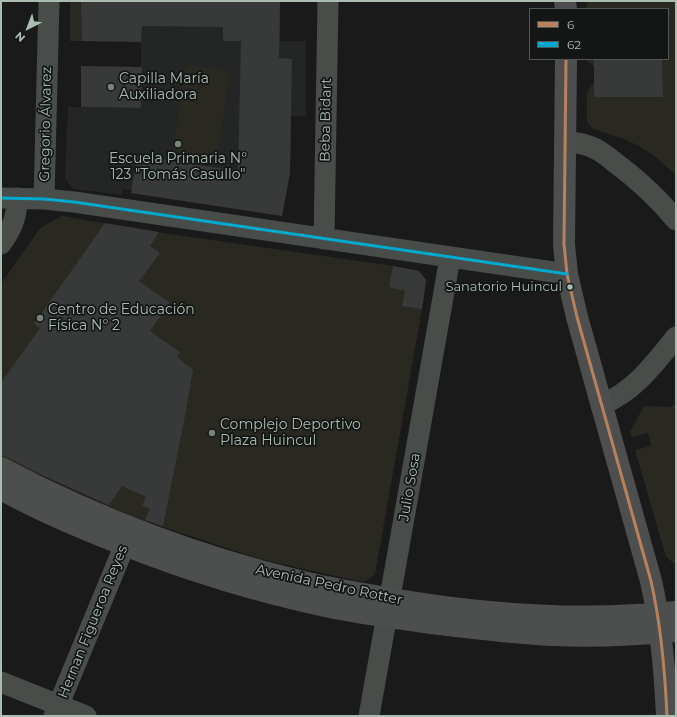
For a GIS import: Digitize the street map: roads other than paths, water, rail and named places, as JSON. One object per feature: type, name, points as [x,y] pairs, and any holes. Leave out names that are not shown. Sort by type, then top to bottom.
[{"type":"main road","points":[[566,60],[564,229],[567,274],[573,303],[651,581],[667,623],[665,679],[667,716]]},
{"type":"main road","name":"Avenida Pedro Rotter","points":[[1,468],[64,499],[128,537]]},
{"type":"main road","name":"Avenida Pedro Rotter","points":[[1,489],[53,515],[128,537],[333,588],[388,607],[469,628],[554,635],[608,635],[667,623]]},
{"type":"street","name":"Gregorio Álvarez","points":[[44,199],[48,1]]},
{"type":"street","name":"Beba Bidart","points":[[324,239],[328,1]]},
{"type":"street","points":[[565,141],[591,147],[607,157],[641,184],[676,220]]},
{"type":"street","points":[[9,198],[74,202],[567,274]]},
{"type":"street","points":[[1,244],[14,221],[17,208],[9,198]]},
{"type":"street","name":"Julio Sosa","points":[[369,716],[450,258]]},
{"type":"street","points":[[601,405],[613,400],[629,389],[653,365],[676,337]]},
{"type":"street","name":"Hernan Figueroa Reyes","points":[[56,711],[128,537]]},
{"type":"street","points":[[1,682],[56,711],[86,716]]},
{"type":"place","name":"Capilla María Auxiliadora","points":[[111,87]]},
{"type":"place","name":"Escuela Primaria N° 123 \"Tomás Casullo\"","points":[[178,144]]},
{"type":"place","name":"Sanatorio Huincul","points":[[570,287]]},
{"type":"place","name":"Centro de Educación Física N° 2","points":[[40,318]]},
{"type":"place","name":"Complejo Deportivo Plaza Huincul","points":[[212,433]]}]
